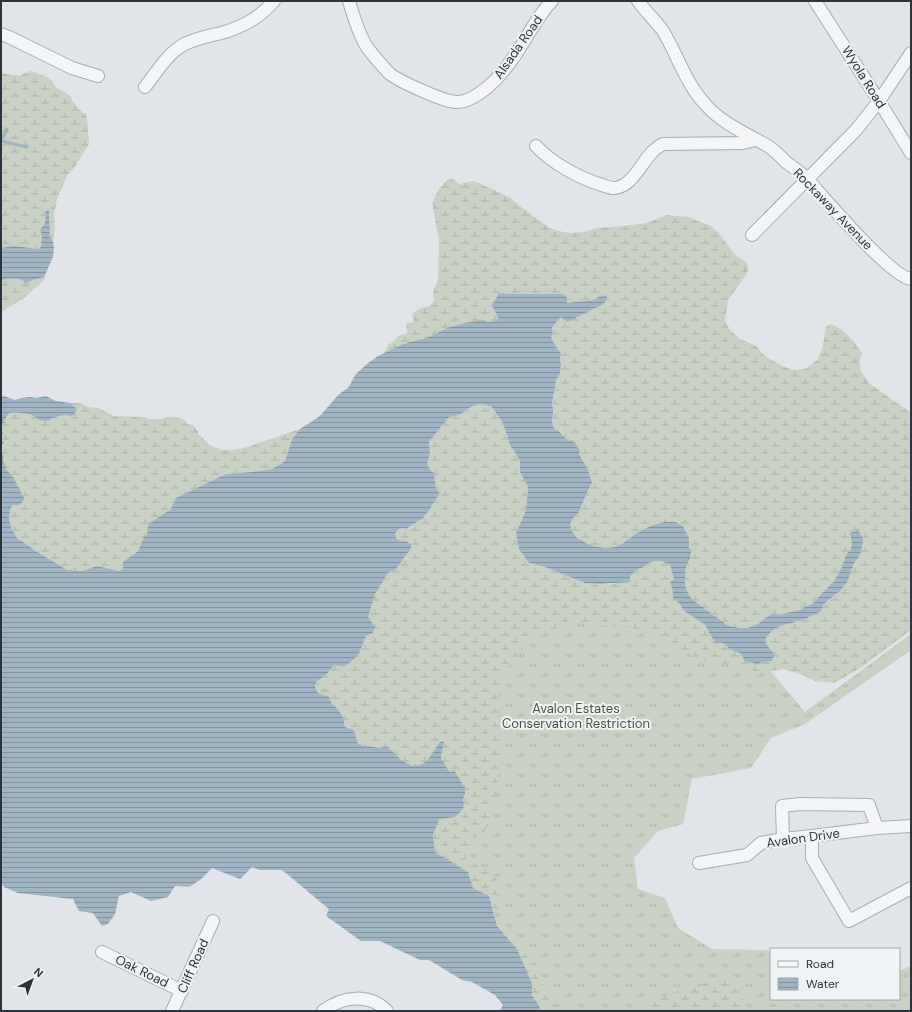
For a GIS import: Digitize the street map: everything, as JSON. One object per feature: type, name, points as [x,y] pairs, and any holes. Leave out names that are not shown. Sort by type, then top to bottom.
[{"type":"street","points":[[145,88],[169,56],[180,46],[192,40],[226,32],[251,21],[274,1]]},
{"type":"street","name":"Alsada Road","points":[[349,1],[354,18],[365,44],[390,74],[437,97],[458,102],[469,99],[490,85],[512,59],[540,14],[552,1]]},
{"type":"street","name":"Rockaway Avenue","points":[[637,1],[663,32],[690,84],[706,106],[718,117],[769,147],[808,180],[841,219],[880,257],[898,273],[907,278]]},
{"type":"street","name":"Wyola Road","points":[[816,1],[911,153]]},
{"type":"street","points":[[1,34],[72,68],[98,76]]},
{"type":"street","points":[[752,235],[856,130],[879,101],[911,53]]},
{"type":"street","points":[[536,146],[543,153],[571,171],[595,183],[614,188],[624,185],[630,180],[656,147],[663,144],[743,143],[756,140]]},
{"type":"street","points":[[784,839],[782,806],[800,804],[869,805],[877,828]]},
{"type":"street","name":"Avalon Drive","points":[[699,863],[747,855],[761,843],[877,828],[911,826]]},
{"type":"street","points":[[812,836],[812,858],[849,921],[911,888]]},
{"type":"street","name":"Cliff Road","points":[[172,1011],[213,921]]},
{"type":"street","name":"Oak Road","points":[[102,952],[182,991]]},
{"type":"street","points":[[323,1011],[331,1005],[342,1001],[360,998],[372,1001],[387,1011]]},
{"type":"green space","points":[[31,71],[50,79],[57,88],[71,97],[73,102],[83,113],[86,114],[89,144],[74,168],[68,174],[57,199],[54,214],[55,227],[53,242],[50,237],[49,210],[46,212],[45,223],[40,230],[42,245],[39,249],[14,246],[1,248],[1,73],[20,76]]},
{"type":"green space","points":[[448,179],[453,179],[459,184],[474,181],[509,197],[548,227],[558,231],[571,233],[584,232],[597,228],[647,223],[667,215],[689,217],[711,226],[719,233],[734,254],[746,262],[748,267],[748,272],[728,300],[725,320],[730,330],[740,339],[756,346],[765,356],[784,367],[794,370],[805,369],[817,360],[821,352],[826,327],[830,324],[834,325],[848,336],[862,353],[859,362],[861,371],[869,383],[911,413],[911,630],[859,669],[834,683],[815,681],[803,675],[783,669],[763,672],[755,671],[727,664],[698,660],[692,655],[678,648],[670,649],[663,642],[649,634],[639,632],[636,629],[625,625],[600,626],[594,623],[584,622],[563,625],[551,631],[541,633],[523,648],[511,666],[505,667],[500,674],[500,736],[502,748],[501,764],[498,769],[496,795],[485,831],[481,837],[471,838],[465,859],[491,873],[498,881],[499,886],[497,895],[502,901],[494,915],[489,896],[473,888],[468,872],[435,852],[433,835],[439,819],[455,817],[464,805],[463,799],[465,794],[454,770],[451,772],[448,770],[441,758],[444,741],[430,758],[419,765],[413,766],[406,764],[399,759],[388,747],[379,749],[358,744],[354,730],[345,727],[344,719],[338,709],[332,704],[329,697],[318,693],[315,687],[316,682],[326,675],[334,665],[345,666],[359,653],[366,636],[375,627],[368,617],[375,594],[388,573],[396,569],[400,542],[396,538],[395,534],[398,530],[430,509],[440,494],[436,488],[434,474],[427,465],[430,453],[429,442],[448,418],[461,414],[469,408],[479,404],[491,406],[503,423],[510,445],[520,461],[520,472],[528,487],[526,510],[516,533],[528,563],[545,567],[585,583],[614,584],[630,576],[647,564],[657,561],[667,563],[670,565],[674,579],[672,581],[673,598],[680,604],[684,611],[705,625],[715,642],[723,643],[731,650],[740,653],[745,661],[766,644],[766,638],[773,630],[800,620],[833,598],[844,586],[857,559],[851,534],[851,549],[846,555],[841,569],[834,581],[813,603],[800,610],[767,617],[758,624],[748,628],[739,628],[727,625],[692,599],[688,594],[685,583],[686,566],[690,559],[689,538],[683,526],[676,522],[635,534],[622,544],[615,547],[604,548],[589,545],[577,538],[570,530],[570,524],[573,518],[578,514],[592,482],[588,470],[579,454],[559,430],[555,430],[552,405],[556,380],[560,374],[561,356],[560,351],[557,349],[551,337],[553,332],[552,326],[561,317],[602,305],[594,300],[566,304],[517,294],[498,293],[492,304],[498,319],[496,321],[464,323],[447,328],[429,337],[403,344],[384,353],[389,344],[395,341],[398,336],[407,333],[406,323],[414,322],[412,314],[421,308],[430,306],[434,301],[433,292],[438,280],[439,239],[432,203],[439,189]]},
{"type":"green space","points":[[46,272],[45,279],[24,298],[1,312],[1,281],[14,278],[26,283],[44,277]]},
{"type":"green space","points":[[70,403],[81,403],[88,407],[98,408],[114,416],[145,417],[148,419],[162,419],[167,417],[181,418],[188,424],[193,425],[198,431],[198,434],[211,446],[222,450],[244,448],[300,429],[292,439],[285,461],[272,469],[226,474],[176,498],[170,510],[148,524],[147,534],[138,551],[123,562],[123,569],[119,571],[97,566],[82,571],[67,570],[17,538],[11,527],[9,519],[10,510],[14,505],[22,502],[24,498],[14,478],[4,464],[1,446],[4,443],[2,440],[2,429],[4,421],[9,413],[19,412],[33,416],[37,419],[52,420],[61,415],[71,416],[77,409]]},
{"type":"green space","name":"Avalon Estates Conservation Restriction","points":[[411,548],[763,662],[805,712],[911,634],[911,650],[805,724],[771,738],[751,768],[692,779],[683,824],[658,831],[634,858],[638,889],[665,898],[678,928],[712,949],[768,950],[770,954],[770,1000],[900,1000],[900,971],[911,966],[911,1011],[540,1011],[517,949],[497,926],[489,896],[316,682]]},
{"type":"green space","points":[[519,947],[526,953],[528,958],[535,962],[549,996],[557,1006],[564,1011],[540,1011],[539,1006],[532,995],[532,984],[517,949]]},
{"type":"green space","points":[[722,978],[732,980],[739,986],[740,995],[743,1001],[741,1011],[642,1011],[651,1001],[689,987],[697,988],[709,981]]},
{"type":"water","points":[[47,210],[49,210],[50,236],[54,248],[53,257],[44,277],[26,283],[14,278],[1,281],[1,248],[14,246],[39,249],[42,244],[40,230],[45,223]]},
{"type":"water","points":[[498,293],[562,294],[566,296],[567,303],[594,300],[600,296],[607,296],[607,300],[602,305],[567,322],[561,317],[552,327],[553,332],[551,337],[561,354],[560,374],[556,380],[552,405],[553,426],[555,430],[558,430],[568,441],[572,440],[580,451],[579,454],[588,470],[592,482],[578,514],[573,518],[570,524],[571,530],[577,538],[590,545],[604,548],[615,547],[651,526],[664,522],[676,522],[683,526],[689,538],[689,548],[691,550],[690,559],[686,566],[685,583],[688,594],[692,599],[727,625],[739,628],[748,628],[758,624],[774,613],[777,615],[800,610],[813,603],[834,581],[841,569],[846,555],[851,549],[852,542],[850,533],[858,530],[863,539],[861,552],[854,564],[847,582],[841,590],[823,605],[821,611],[802,620],[774,629],[767,637],[766,641],[767,646],[774,653],[773,658],[771,661],[761,662],[755,665],[754,663],[745,661],[740,653],[731,650],[724,644],[715,643],[705,625],[684,611],[680,604],[673,598],[670,580],[672,581],[674,579],[670,565],[667,563],[657,561],[647,564],[630,576],[630,582],[600,584],[585,583],[545,567],[529,563],[519,549],[516,533],[526,510],[528,487],[520,472],[520,461],[510,445],[503,423],[491,406],[479,404],[469,408],[461,414],[448,418],[429,442],[430,453],[427,465],[434,474],[436,488],[440,494],[423,518],[406,529],[400,529],[395,534],[396,538],[400,541],[405,541],[411,544],[411,548],[396,569],[388,573],[375,594],[368,617],[375,627],[372,634],[368,634],[366,636],[359,653],[354,659],[345,666],[334,665],[326,675],[316,682],[315,687],[318,693],[329,697],[332,704],[338,709],[344,719],[345,727],[354,730],[358,744],[379,748],[388,747],[401,760],[412,766],[421,765],[428,760],[439,743],[444,740],[441,758],[448,770],[451,772],[454,770],[465,788],[465,794],[463,799],[463,809],[455,817],[439,819],[433,835],[435,852],[468,872],[473,888],[489,896],[497,926],[517,949],[532,984],[532,995],[539,1006],[540,1011],[500,1011],[503,1005],[495,995],[472,982],[462,980],[429,960],[420,960],[380,941],[361,941],[326,916],[329,909],[282,870],[260,870],[252,867],[240,879],[212,868],[200,880],[189,887],[175,886],[168,897],[151,901],[131,892],[119,896],[115,914],[108,924],[102,926],[93,913],[79,911],[73,899],[18,893],[4,887],[1,882],[1,449],[4,464],[14,478],[24,498],[19,505],[13,505],[10,510],[9,519],[11,527],[17,538],[67,570],[82,571],[97,566],[119,571],[123,569],[123,562],[138,551],[147,534],[148,524],[170,510],[176,498],[226,474],[272,469],[285,461],[292,439],[300,429],[320,416],[339,394],[348,388],[356,374],[367,364],[378,356],[403,344],[429,337],[447,328],[483,320],[488,322],[496,321],[498,319],[492,304]]},
{"type":"water","points":[[4,396],[15,400],[21,398],[37,398],[46,396],[56,401],[70,403],[77,409],[74,415],[62,415],[54,417],[49,421],[41,420],[28,414],[9,413],[4,421],[2,429],[2,440],[4,443],[1,446],[1,397]]},
{"type":"waterway","points":[[1,141],[7,129]]},
{"type":"waterway","points":[[1,141],[27,147]]}]
